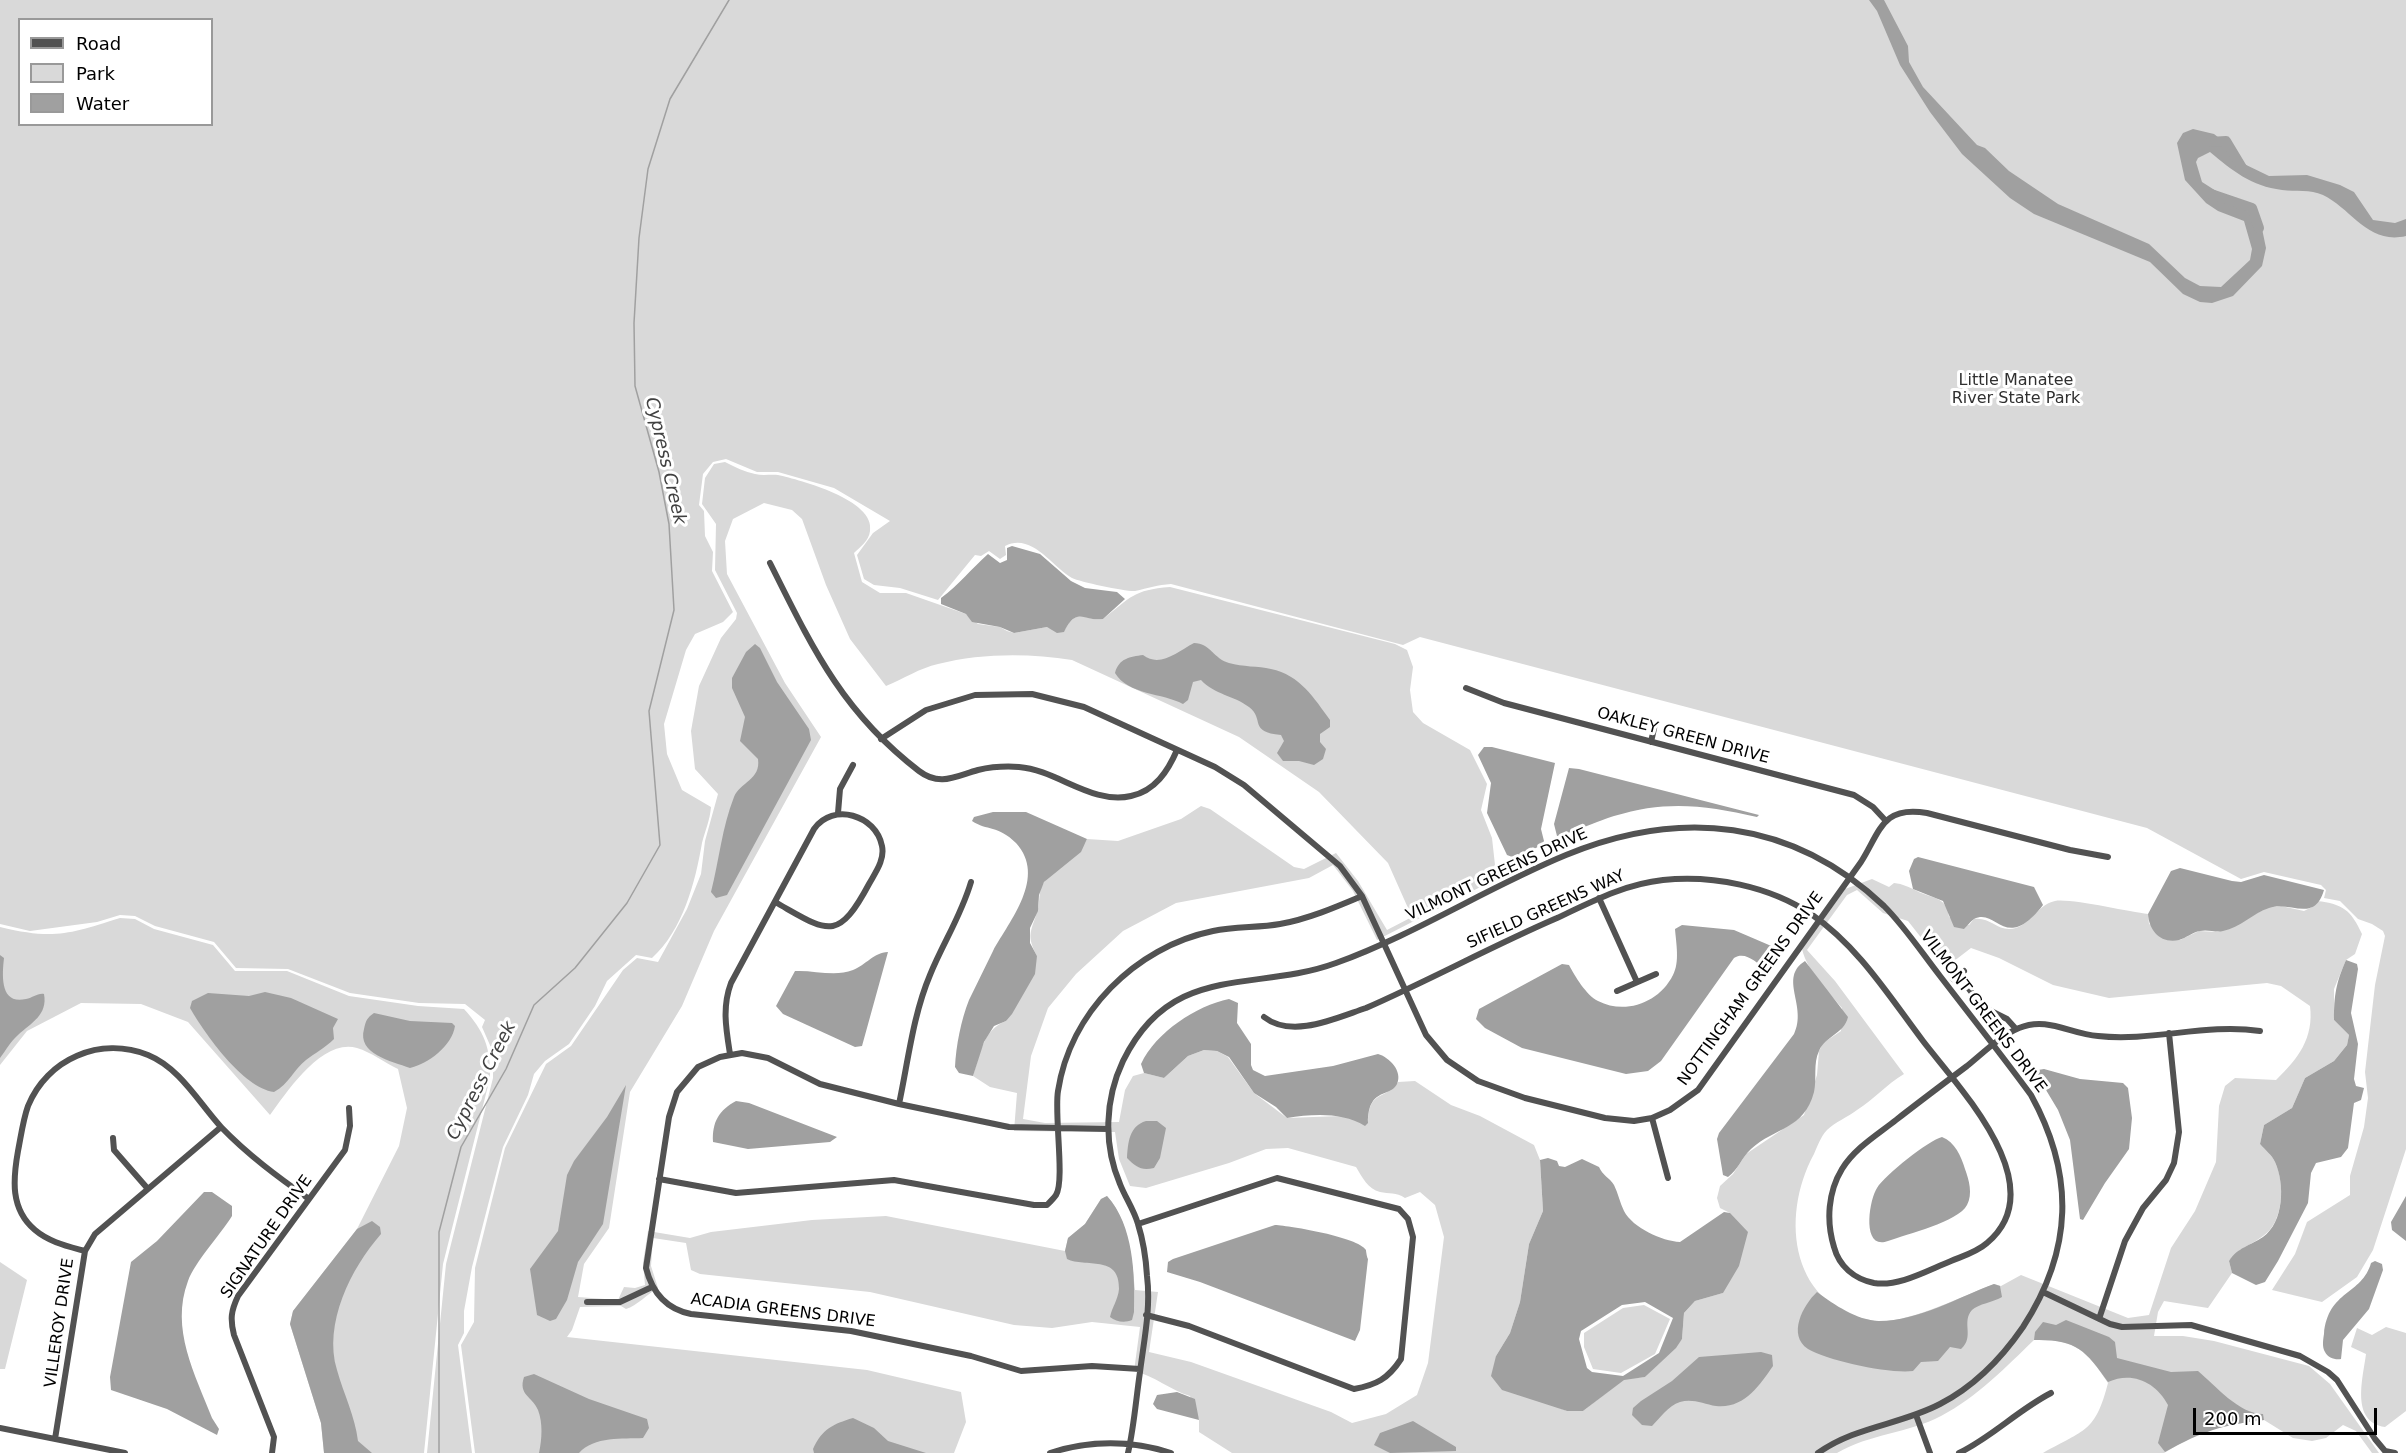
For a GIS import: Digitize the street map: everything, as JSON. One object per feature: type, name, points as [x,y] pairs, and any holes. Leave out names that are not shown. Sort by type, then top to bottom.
[{"type":"street","points":[[770,563],[821,664],[843,697],[881,739],[933,780],[947,780],[994,767],[1020,767],[1046,772],[1111,798],[1132,796],[1150,788],[1168,770],[1177,750]]},
{"type":"street","name":"OAKLEY GREEN DRIVE","points":[[1466,688],[1504,703],[1854,795],[1873,807],[1886,821]]},
{"type":"street","name":"NOTTINGHAM GREENS DRIVE","points":[[881,739],[904,722],[936,706],[975,695],[1010,693],[1043,695],[1075,704],[1177,750],[1244,785],[1340,866],[1362,896],[1426,1035],[1438,1050],[1478,1081],[1525,1098],[1605,1118],[1634,1121],[1652,1118],[1698,1090],[1849,878],[1886,821]]},
{"type":"street","points":[[1651,742],[1655,724]]},
{"type":"street","points":[[837,813],[840,789],[853,765]]},
{"type":"street","points":[[1886,821],[1905,812],[1916,811],[2070,850],[2108,857]]},
{"type":"street","points":[[730,1054],[725,1021],[726,997],[731,983],[816,826],[837,813],[852,815],[860,819],[876,833],[882,846],[879,864],[852,914],[838,925],[822,926],[775,902]]},
{"type":"street","name":"VILMONT GREENS DRIVE","points":[[1129,1450],[1149,1293],[1138,1224],[1113,1164],[1108,1129],[1114,1085],[1126,1055],[1147,1026],[1171,1005],[1212,985],[1318,969],[1382,943],[1565,855],[1618,836],[1648,829],[1708,827],[1750,833],[1797,848],[1849,878],[1886,908],[2031,1095],[2041,1113],[2060,1172],[2062,1226],[2057,1255],[2043,1292],[2016,1337],[1990,1368],[1955,1396],[1916,1415],[1858,1431],[1818,1453]]},
{"type":"street","name":"SIFIELD GREENS WAY","points":[[1264,1017],[1282,1027],[1304,1025],[1366,1008],[1599,898],[1661,880],[1710,880],[1768,892],[1819,920],[1853,950],[1951,1078],[1986,1124],[2002,1156],[2010,1198],[2003,1224],[1987,1243],[1968,1254],[1893,1282],[1881,1284],[1862,1279],[1843,1266],[1832,1242],[1829,1212],[1838,1178],[1856,1151],[1951,1078],[2016,1029],[2045,1023],[2102,1037],[2228,1028],[2260,1031]]},
{"type":"street","points":[[899,1104],[920,1005],[930,975],[963,910],[970,882]]},
{"type":"street","points":[[659,1179],[736,1193],[894,1180],[1034,1206],[1047,1205],[1057,1194],[1060,1180],[1056,1130],[1058,1092],[1068,1048],[1082,1022],[1101,997],[1121,978],[1153,955],[1212,931],[1281,924],[1362,896]]},
{"type":"street","points":[[1599,898],[1637,982]]},
{"type":"street","points":[[1964,971],[1956,977],[1980,1004],[2007,1019],[2016,1029]]},
{"type":"street","points":[[1617,991],[1656,974]]},
{"type":"street","points":[[2099,1319],[2125,1242],[2143,1208],[2166,1180],[2176,1154],[2179,1132],[2169,1033]]},
{"type":"street","points":[[85,1251],[50,1240],[34,1229],[22,1214],[15,1197],[13,1179],[26,1114],[39,1086],[70,1058],[100,1048],[124,1048],[150,1056],[178,1075],[221,1127],[258,1162],[309,1199]]},
{"type":"street","points":[[586,1302],[620,1302],[652,1287],[646,1268],[647,1254],[669,1117],[677,1092],[698,1067],[730,1054],[761,1056],[820,1084],[899,1104],[1009,1127],[1056,1130],[1108,1129]]},
{"type":"street","name":"SIGNATURE DRIVE","points":[[272,1453],[274,1437],[234,1335],[230,1321],[231,1310],[238,1296],[345,1150],[350,1126],[349,1108]]},
{"type":"street","points":[[1652,1118],[1668,1178]]},
{"type":"street","name":"VILLEROY DRIVE","points":[[55,1439],[85,1251],[95,1234],[221,1127]]},
{"type":"street","points":[[113,1138],[114,1150],[148,1190]]},
{"type":"street","points":[[1138,1224],[1277,1178],[1399,1209],[1408,1219],[1413,1237],[1401,1359],[1393,1371],[1376,1385],[1354,1389],[1189,1326],[1146,1315]]},
{"type":"street","name":"ACADIA GREENS DRIVE","points":[[652,1287],[665,1303],[684,1313],[851,1331],[971,1356],[1021,1371],[1092,1366],[1140,1369]]},
{"type":"street","points":[[2043,1292],[2099,1319],[2122,1327],[2191,1325],[2300,1356],[2328,1372],[2337,1380],[2384,1452],[2395,1453]]},
{"type":"street","points":[[1959,1453],[1992,1434],[2031,1403],[2050,1393]]},
{"type":"street","points":[[1916,1415],[1930,1453]]},
{"type":"street","points":[[0,1428],[125,1453]]},
{"type":"street","points":[[1050,1453],[1084,1445],[1171,1453]]},
{"type":"green space","name":"Little Manatee River State Park","points":[[0,0],[2406,0],[2406,1149],[2373,1250],[2357,1277],[2322,1302],[2272,1290],[2295,1254],[2307,1222],[2350,1195],[2350,1176],[2364,1127],[2368,1098],[2365,1072],[2375,985],[2385,936],[2383,931],[2372,924],[2358,919],[2340,901],[2324,898],[2326,890],[2321,885],[2264,872],[2241,879],[2147,828],[1420,637],[1403,645],[1171,584],[1131,591],[1084,582],[1064,573],[1033,547],[1024,544],[1015,543],[1005,546],[1006,555],[1000,559],[989,551],[981,556],[975,555],[938,600],[900,588],[874,585],[864,579],[857,555],[873,533],[890,521],[834,488],[778,472],[757,472],[726,459],[713,462],[703,474],[699,505],[704,511],[705,536],[713,552],[712,571],[733,612],[723,622],[695,634],[686,650],[664,724],[667,754],[682,790],[711,807],[696,874],[680,920],[663,947],[652,958],[636,955],[607,981],[595,1006],[569,1044],[545,1061],[534,1074],[528,1095],[503,1147],[472,1267],[464,1311],[464,1333],[458,1345],[472,1453],[427,1453],[446,1264],[493,1078],[493,1052],[482,1027],[485,1020],[465,1004],[419,1003],[350,993],[288,969],[236,968],[214,942],[155,926],[135,916],[120,915],[97,922],[30,931],[0,924]]},
{"type":"green space","points":[[725,462],[751,473],[789,478],[834,493],[849,501],[869,520],[868,538],[854,553],[862,582],[880,593],[906,593],[966,614],[978,624],[1000,627],[1014,633],[1047,627],[1064,631],[1077,617],[1103,619],[1133,596],[1148,590],[1170,587],[1395,644],[1407,650],[1413,667],[1410,690],[1413,712],[1423,723],[1470,750],[1487,784],[1481,810],[1492,838],[1495,865],[1492,881],[1377,940],[1353,891],[1333,865],[1309,878],[1176,903],[1123,931],[1076,974],[1048,1008],[1031,1056],[1023,1119],[1045,1123],[1119,1122],[1125,1090],[1133,1076],[1144,1073],[1164,1078],[1188,1056],[1204,1050],[1217,1051],[1228,1057],[1254,1093],[1287,1118],[1340,1116],[1368,1123],[1371,1105],[1379,1096],[1394,1088],[1398,1082],[1415,1081],[1451,1105],[1480,1116],[1534,1145],[1540,1160],[1543,1211],[1529,1244],[1520,1302],[1510,1333],[1496,1356],[1539,1400],[1567,1411],[1583,1411],[1624,1379],[1645,1377],[1682,1339],[1684,1313],[1695,1301],[1723,1293],[1730,1213],[1720,1208],[1717,1198],[1720,1186],[1733,1174],[1746,1154],[1804,1115],[1817,1075],[1819,1051],[1823,1043],[1841,1031],[1842,1008],[1813,973],[1802,949],[1845,889],[1872,879],[1889,887],[1894,883],[1900,884],[1938,899],[1945,905],[1949,917],[1969,925],[1974,919],[1984,920],[2009,929],[2022,925],[2048,903],[2063,901],[2086,903],[2148,914],[2149,924],[2180,940],[2199,931],[2218,932],[2269,907],[2281,906],[2304,911],[2317,901],[2340,906],[2354,919],[2362,934],[2355,954],[2346,960],[2334,989],[2334,1020],[2349,1035],[2347,1045],[2334,1061],[2305,1078],[2292,1108],[2264,1125],[2260,1144],[2274,1159],[2278,1171],[2281,1191],[2279,1212],[2270,1230],[2229,1261],[2232,1273],[2208,1308],[2164,1301],[2158,1312],[2154,1336],[2183,1336],[2214,1341],[2309,1366],[2330,1384],[2379,1453],[2372,1453],[2356,1431],[2343,1425],[2326,1438],[2312,1441],[2293,1438],[2264,1420],[2221,1426],[2195,1435],[2164,1453],[2043,1453],[2079,1433],[2093,1421],[2108,1383],[2093,1362],[2078,1348],[2048,1340],[2034,1340],[1979,1391],[1941,1416],[1929,1422],[1862,1442],[1837,1453],[1232,1453],[1199,1432],[1199,1420],[1190,1396],[1134,1371],[1140,1327],[1092,1322],[1052,1328],[1014,1325],[870,1292],[700,1274],[691,1270],[686,1243],[653,1238],[651,1266],[658,1288],[626,1309],[621,1306],[580,1307],[572,1330],[567,1337],[867,1370],[961,1392],[966,1422],[954,1453],[475,1453],[461,1345],[474,1322],[475,1268],[505,1148],[546,1064],[571,1046],[623,970],[637,958],[658,962],[687,909],[701,874],[705,841],[718,794],[695,769],[691,731],[699,686],[721,638],[736,619],[737,613],[715,570],[716,524],[702,504],[705,478],[714,464]],"holes":[[[764,503],[792,510],[802,519],[826,585],[850,639],[886,686],[931,666],[954,660],[1022,655],[1072,660],[1239,737],[1319,792],[1388,863],[1412,917],[1387,930],[1358,881],[1336,853],[1304,869],[1294,867],[1210,809],[1201,806],[1181,819],[1118,841],[1087,839],[1078,852],[1050,875],[1043,885],[1031,929],[1032,943],[1037,956],[1006,1021],[992,1030],[987,1037],[980,1051],[973,1076],[990,1087],[1017,1093],[1014,1131],[1115,1132],[1119,1159],[1130,1186],[1146,1188],[1229,1163],[1266,1149],[1288,1148],[1356,1167],[1363,1179],[1380,1192],[1405,1198],[1420,1192],[1435,1205],[1444,1237],[1428,1363],[1417,1395],[1386,1414],[1352,1423],[1331,1412],[1191,1362],[1149,1352],[1158,1292],[1135,1290],[1131,1253],[1125,1228],[1107,1196],[1101,1199],[1085,1224],[1068,1238],[1065,1251],[886,1216],[812,1220],[711,1232],[690,1238],[648,1231],[643,1263],[645,1285],[635,1288],[624,1287],[618,1300],[578,1297],[584,1264],[609,1228],[630,1092],[682,1006],[714,931],[821,737],[785,683],[727,574],[725,541],[733,519]],[[1857,890],[1883,913],[1908,921],[1945,968],[1971,948],[1999,958],[2053,985],[2109,998],[2267,983],[2281,986],[2310,1006],[2311,1018],[2303,1047],[2276,1080],[2235,1078],[2225,1086],[2219,1106],[2216,1162],[2195,1211],[2171,1248],[2149,1315],[2128,1318],[2021,1275],[2001,1286],[1994,1284],[1920,1314],[1889,1321],[1877,1321],[1848,1314],[1826,1300],[1810,1281],[1800,1258],[1796,1232],[1797,1206],[1803,1179],[1818,1145],[1830,1127],[1863,1106],[1904,1074],[1835,981],[1807,950],[1847,895]]]},
{"type":"green space","points":[[120,918],[135,919],[154,929],[213,945],[235,971],[287,971],[349,996],[418,1006],[464,1009],[477,1025],[485,1040],[490,1078],[443,1264],[424,1453],[324,1453],[321,1423],[290,1324],[293,1311],[357,1229],[399,1146],[407,1108],[398,1069],[357,1048],[344,1047],[331,1051],[307,1069],[270,1115],[188,1022],[141,1004],[81,1003],[27,1031],[0,1065],[0,927],[48,934],[74,931]]},
{"type":"green space","points":[[0,1262],[27,1280],[5,1369],[0,1369]]},
{"type":"green space","points":[[1644,1305],[1670,1319],[1655,1354],[1621,1373],[1593,1369],[1584,1347],[1584,1333],[1623,1308]]},
{"type":"green space","points":[[2386,1327],[2406,1333],[2406,1411],[2385,1427],[2374,1423],[2367,1417],[2363,1408],[2361,1386],[2366,1354],[2351,1347],[2357,1328],[2372,1335]]},
{"type":"water","points":[[1869,0],[1884,0],[1908,46],[1909,62],[1923,87],[1977,145],[1985,148],[2009,171],[2058,204],[2149,244],[2185,278],[2200,286],[2221,287],[2250,260],[2252,249],[2244,221],[2218,211],[2206,203],[2185,180],[2177,143],[2183,133],[2193,129],[2214,134],[2228,145],[2238,161],[2269,176],[2307,175],[2340,185],[2354,192],[2373,220],[2395,223],[2406,219],[2406,236],[2393,237],[2371,231],[2333,201],[2318,193],[2282,190],[2261,185],[2235,171],[2210,152],[2198,158],[2196,162],[2202,182],[2260,219],[2266,248],[2262,266],[2233,296],[2212,303],[2200,302],[2183,294],[2150,262],[2034,214],[2010,198],[1962,154],[1930,112],[1900,65],[1877,11]]},
{"type":"water","points":[[1012,546],[1040,554],[1071,581],[1085,588],[1117,592],[1125,599],[1103,619],[1077,617],[1064,632],[1057,633],[1047,627],[1014,633],[1000,627],[972,622],[966,614],[941,604],[941,598],[988,554],[1000,563],[1007,560],[1007,548]]},
{"type":"water","points":[[1194,643],[1208,648],[1229,663],[1281,672],[1305,688],[1330,720],[1330,727],[1320,734],[1320,742],[1326,749],[1323,759],[1314,765],[1299,761],[1283,761],[1277,753],[1284,741],[1281,735],[1264,731],[1249,707],[1212,689],[1201,680],[1193,682],[1188,700],[1183,704],[1128,686],[1115,673],[1119,664],[1129,658],[1143,655],[1149,659],[1162,659]]},
{"type":"water","points":[[755,644],[760,648],[777,682],[809,729],[811,740],[727,895],[716,898],[711,892],[730,808],[737,792],[753,776],[758,766],[758,759],[740,741],[745,717],[732,688],[732,678],[746,652]]},
{"type":"water","points":[[1484,747],[1555,763],[1541,829],[1544,841],[1542,845],[1515,858],[1507,855],[1487,813],[1491,783],[1478,755]]},
{"type":"water","points":[[1569,768],[1759,815],[1757,817],[1703,807],[1668,806],[1614,816],[1557,836],[1554,824]]},
{"type":"water","points":[[993,812],[1026,812],[1087,839],[1081,852],[1044,882],[1039,895],[1038,911],[1030,928],[1030,943],[1037,956],[1035,974],[1012,1014],[1006,1021],[994,1026],[984,1042],[973,1076],[959,1073],[955,1067],[964,1016],[969,1000],[993,951],[1016,912],[1027,884],[1028,870],[1025,856],[1016,843],[1004,833],[972,821],[974,817]]},
{"type":"water","points":[[1918,857],[2034,887],[2043,905],[2030,919],[2011,928],[1982,917],[1974,919],[1964,929],[1954,927],[1943,901],[1913,889],[1909,871],[1914,859]]},
{"type":"water","points":[[2180,868],[2241,882],[2264,875],[2324,890],[2320,900],[2308,909],[2277,906],[2257,913],[2229,929],[2200,931],[2173,941],[2157,935],[2151,926],[2148,914],[2171,871]]},
{"type":"water","points":[[1682,925],[1734,930],[1776,948],[1776,957],[1766,969],[1747,957],[1734,958],[1661,1061],[1648,1071],[1626,1074],[1522,1048],[1485,1028],[1476,1019],[1479,1009],[1562,964],[1569,965],[1585,990],[1598,1001],[1619,1007],[1640,1004],[1659,993],[1673,975],[1677,958],[1675,929]]},
{"type":"water","points":[[888,952],[862,1046],[855,1047],[783,1014],[776,1006],[795,971],[846,972]]},
{"type":"water","points":[[0,955],[4,958],[4,987],[11,998],[18,1000],[44,994],[45,1001],[41,1013],[15,1037],[0,1058]]},
{"type":"water","points":[[2346,960],[2357,964],[2358,969],[2351,1013],[2358,1044],[2354,1079],[2356,1086],[2364,1088],[2361,1100],[2354,1103],[2348,1148],[2341,1157],[2316,1163],[2311,1173],[2308,1203],[2265,1282],[2256,1285],[2232,1273],[2229,1261],[2244,1247],[2263,1237],[2270,1230],[2279,1212],[2281,1191],[2278,1171],[2272,1157],[2260,1144],[2264,1125],[2292,1108],[2305,1078],[2334,1061],[2347,1045],[2349,1035],[2334,1020],[2336,989]]},
{"type":"water","points":[[1805,961],[1848,1017],[1846,1023],[1819,1051],[1814,1092],[1803,1114],[1796,1121],[1751,1149],[1728,1177],[1723,1175],[1717,1139],[1719,1133],[1794,1034],[1798,1013],[1793,984],[1794,976],[1797,968]]},
{"type":"water","points":[[265,992],[291,998],[338,1019],[333,1028],[334,1039],[309,1057],[284,1085],[274,1092],[250,1081],[238,1071],[205,1032],[190,1008],[192,1001],[208,993],[249,996]]},
{"type":"water","points":[[1229,999],[1238,1003],[1237,1023],[1251,1044],[1253,1070],[1265,1076],[1333,1066],[1378,1054],[1394,1065],[1398,1074],[1397,1084],[1390,1091],[1375,1099],[1365,1126],[1337,1116],[1287,1118],[1276,1107],[1254,1093],[1229,1057],[1217,1051],[1204,1050],[1188,1056],[1164,1078],[1144,1073],[1141,1064],[1156,1041],[1167,1031],[1191,1014],[1216,1002]]},
{"type":"water","points":[[374,1013],[410,1021],[452,1023],[455,1026],[449,1040],[438,1053],[424,1063],[410,1068],[377,1055],[366,1045],[363,1038],[365,1026]]},
{"type":"water","points":[[2044,1069],[2080,1079],[2123,1083],[2128,1088],[2132,1118],[2129,1149],[2083,1220],[2080,1219],[2070,1140],[2058,1110],[2037,1075],[2038,1070]]},
{"type":"water","points":[[626,1085],[603,1224],[578,1262],[567,1300],[556,1319],[550,1321],[537,1315],[530,1269],[558,1231],[567,1175],[574,1161],[607,1117]]},
{"type":"water","points":[[736,1101],[749,1103],[837,1137],[830,1142],[748,1149],[713,1142],[718,1117],[725,1108]]},
{"type":"water","points":[[1157,1121],[1166,1128],[1160,1158],[1154,1168],[1142,1169],[1127,1158],[1133,1131],[1140,1123]]},
{"type":"water","points":[[1942,1137],[1954,1146],[1963,1164],[1970,1187],[1967,1205],[1954,1217],[1931,1227],[1888,1241],[1879,1242],[1874,1239],[1869,1223],[1877,1188],[1889,1175],[1927,1144]]},
{"type":"water","points":[[1548,1158],[1557,1161],[1559,1166],[1565,1167],[1582,1159],[1599,1167],[1614,1185],[1628,1217],[1641,1228],[1665,1239],[1680,1242],[1724,1212],[1730,1213],[1748,1232],[1739,1266],[1723,1293],[1695,1301],[1684,1313],[1682,1339],[1676,1348],[1645,1377],[1624,1380],[1583,1411],[1567,1411],[1502,1390],[1491,1376],[1496,1356],[1510,1333],[1520,1302],[1529,1244],[1543,1211],[1540,1160]],"holes":[[[1645,1302],[1673,1318],[1659,1353],[1623,1376],[1592,1372],[1587,1368],[1579,1339],[1581,1331],[1622,1305]]]},
{"type":"water","points":[[204,1192],[212,1192],[232,1206],[232,1216],[191,1274],[183,1299],[182,1316],[183,1334],[192,1368],[212,1418],[219,1429],[217,1435],[167,1409],[111,1390],[110,1377],[131,1262],[157,1241]]},
{"type":"water","points":[[1107,1196],[1123,1222],[1131,1251],[1134,1312],[1132,1320],[1126,1322],[1110,1317],[1119,1289],[1118,1278],[1114,1271],[1108,1266],[1067,1259],[1065,1251],[1068,1238],[1085,1224],[1101,1199]]},
{"type":"water","points":[[2406,1196],[2406,1241],[2392,1230],[2391,1222]]},
{"type":"water","points":[[372,1221],[380,1227],[381,1234],[360,1263],[342,1297],[334,1334],[334,1352],[358,1441],[372,1453],[324,1453],[321,1423],[290,1324],[293,1311],[357,1229]]},
{"type":"water","points":[[1275,1225],[1338,1237],[1360,1245],[1366,1250],[1368,1259],[1360,1330],[1355,1341],[1200,1282],[1167,1272],[1168,1262],[1173,1259]]},
{"type":"water","points":[[2375,1261],[2382,1264],[2383,1270],[2369,1309],[2343,1340],[2341,1359],[2332,1358],[2326,1354],[2323,1346],[2327,1320],[2338,1301],[2360,1281],[2367,1273],[2371,1263]]},
{"type":"water","points":[[1994,1284],[2000,1286],[2002,1297],[1972,1310],[1968,1319],[1967,1340],[1961,1349],[1950,1347],[1938,1361],[1921,1362],[1913,1371],[1875,1369],[1830,1358],[1808,1349],[1799,1336],[1799,1320],[1802,1312],[1817,1292],[1854,1315],[1879,1321],[1923,1313]]},
{"type":"water","points":[[2066,1320],[2109,1337],[2115,1342],[2117,1358],[2171,1372],[2198,1371],[2237,1404],[2254,1413],[2263,1414],[2264,1420],[2213,1430],[2165,1452],[2158,1443],[2168,1405],[2157,1390],[2134,1378],[2108,1382],[2092,1361],[2078,1348],[2060,1342],[2034,1340],[2035,1332],[2043,1322],[2056,1325]]},
{"type":"water","points":[[1761,1352],[1772,1355],[1773,1366],[1750,1395],[1735,1404],[1716,1406],[1694,1401],[1680,1402],[1668,1409],[1652,1426],[1642,1425],[1632,1415],[1633,1408],[1641,1401],[1672,1381],[1699,1357]]},
{"type":"water","points":[[534,1374],[589,1399],[647,1419],[649,1428],[643,1438],[601,1441],[579,1453],[539,1453],[540,1415],[523,1388],[524,1377]]},
{"type":"water","points":[[1177,1392],[1195,1399],[1199,1420],[1157,1409],[1153,1404],[1157,1395]]},
{"type":"water","points":[[853,1418],[874,1428],[888,1441],[926,1453],[814,1453],[816,1442],[824,1432],[834,1425]]},
{"type":"water","points":[[1413,1421],[1456,1447],[1456,1451],[1390,1453],[1374,1445],[1380,1433]]},
{"type":"waterway","name":"Cypress Creek","points":[[439,1453],[439,1232],[461,1147],[506,1069],[534,1005],[575,968],[627,903],[660,845],[649,711],[674,610],[669,524],[659,472],[635,386],[634,323],[639,238],[648,169],[670,99],[729,0]]},
{"type":"waterway","points":[[2210,142],[2226,141],[2244,171]]},
{"type":"waterway","points":[[2211,194],[2252,208],[2259,228]]}]
